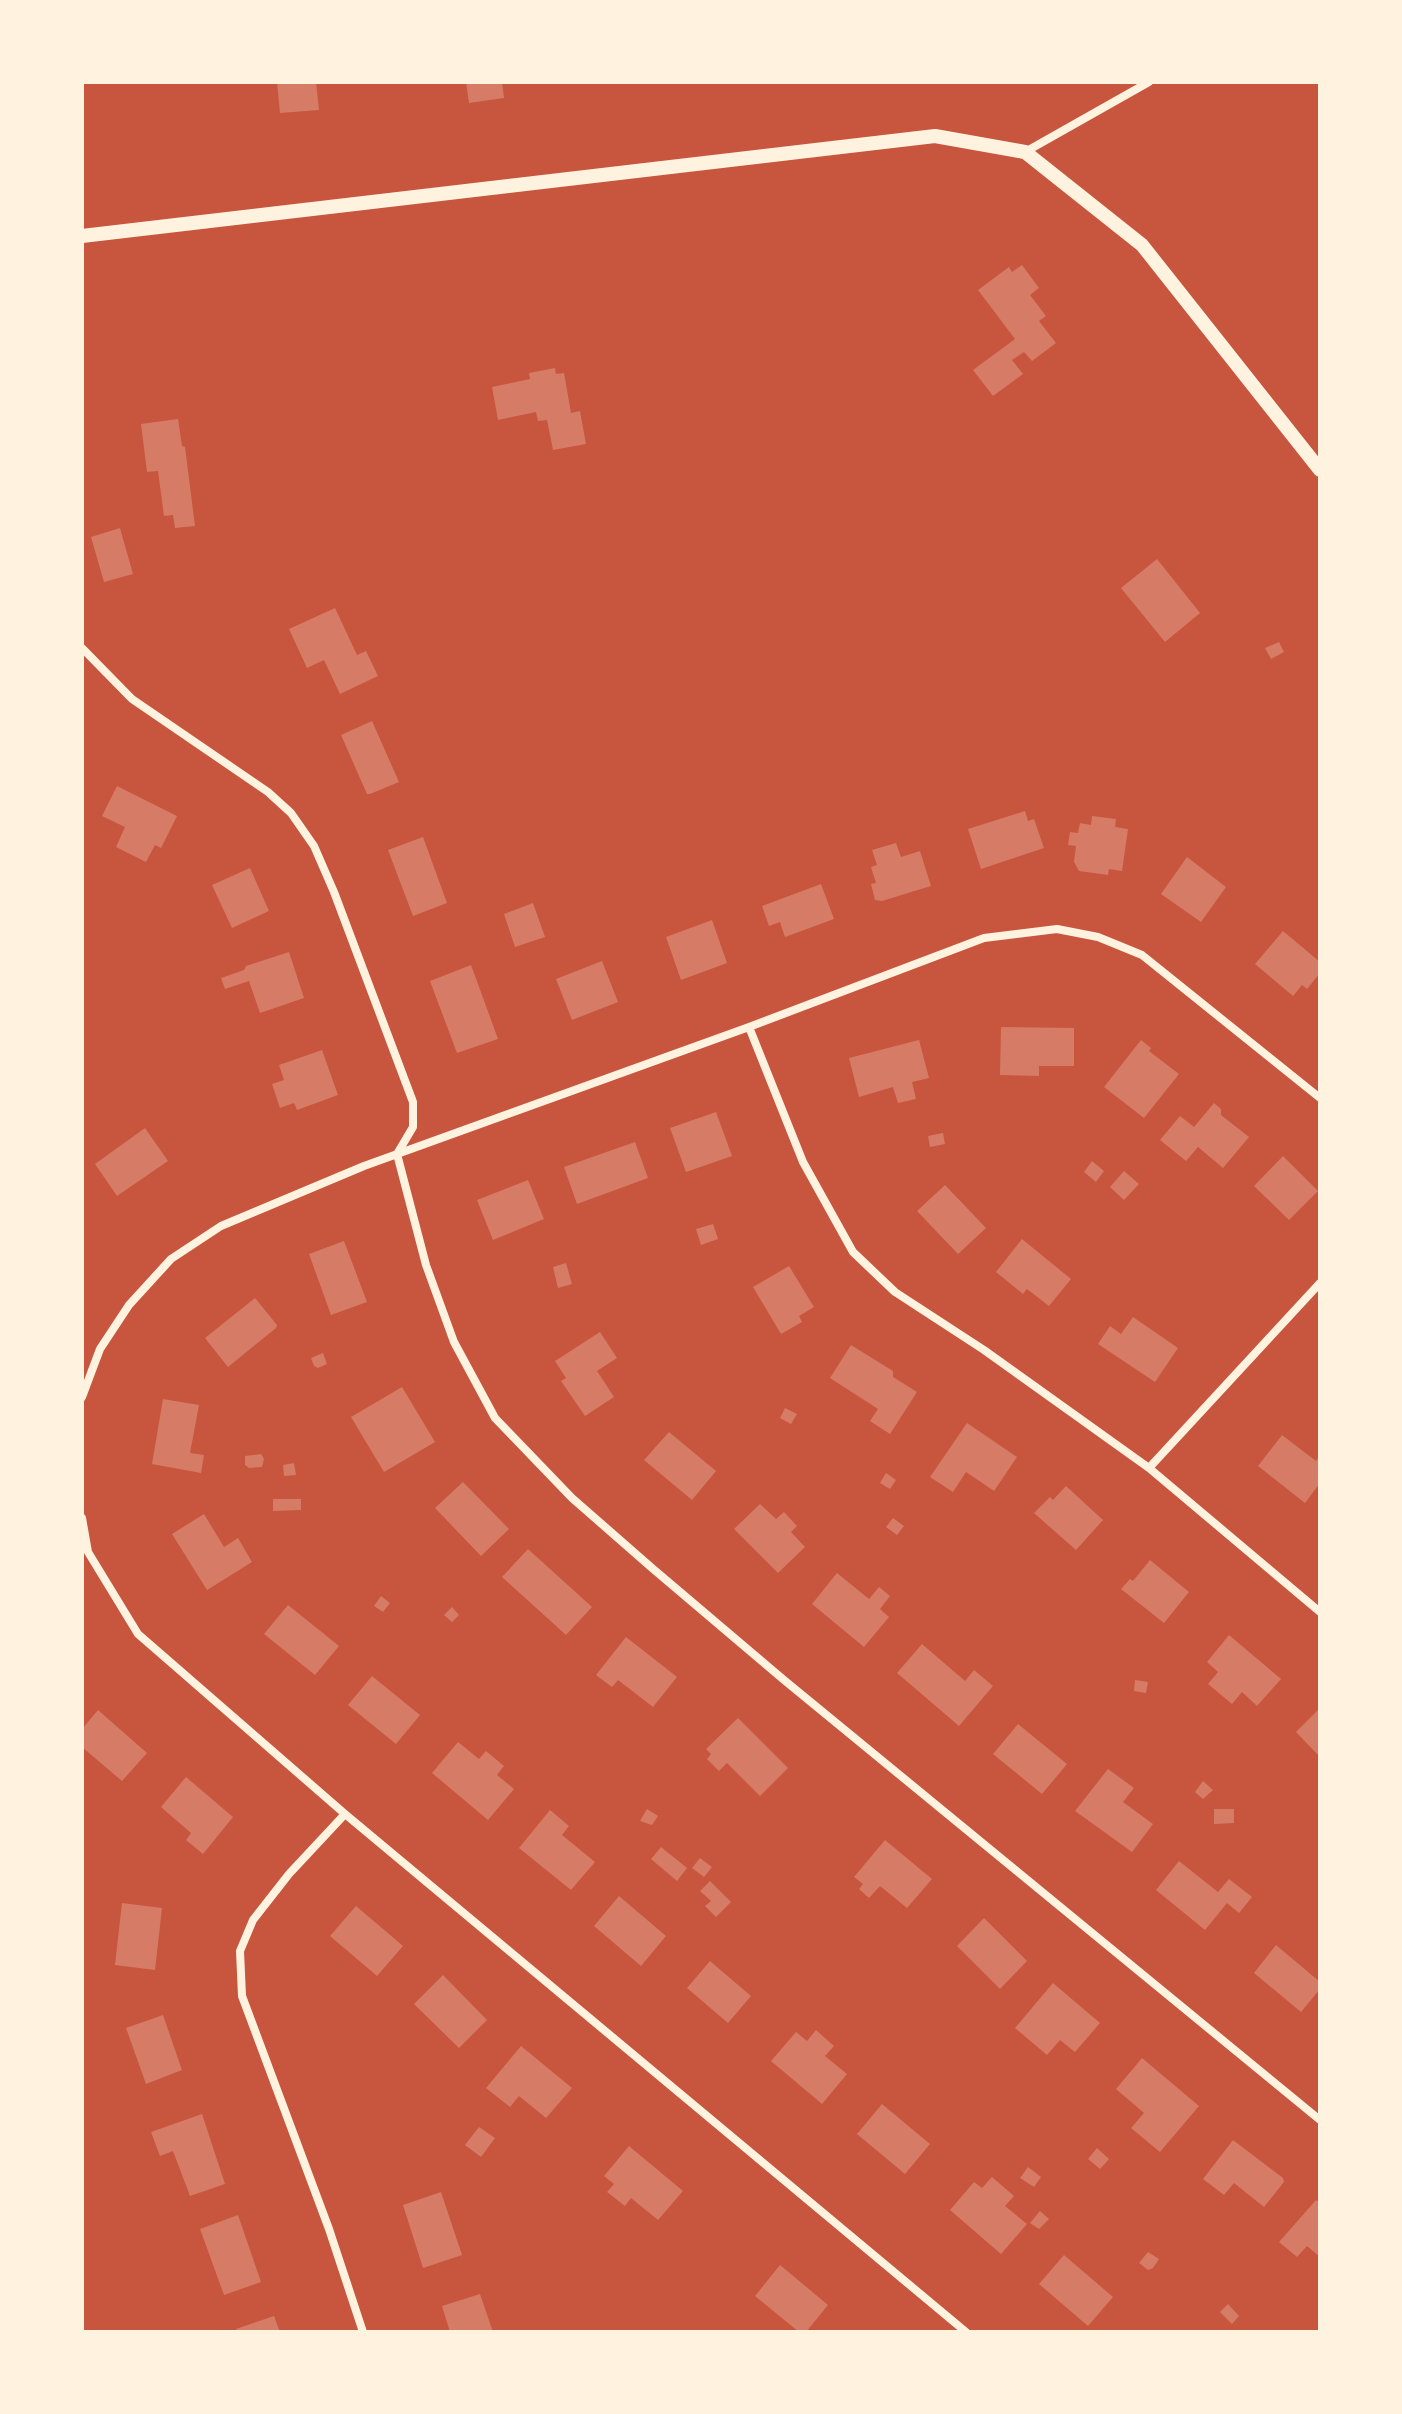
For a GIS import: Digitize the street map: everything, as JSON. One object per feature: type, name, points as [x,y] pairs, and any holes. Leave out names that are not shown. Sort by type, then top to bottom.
[{"type":"street","points":[[1025,152],[1149,82]]},
{"type":"street","points":[[82,236],[935,136],[1025,152],[1142,245],[1320,470]]},
{"type":"street","points":[[82,648],[132,699],[268,792],[291,813],[314,846],[413,1102],[413,1127],[397,1154],[426,1265],[449,1329],[495,1418],[572,1498],[652,1568],[1320,2120]]},
{"type":"street","points":[[82,1397],[100,1349],[129,1305],[171,1259],[221,1226],[397,1154],[984,938],[1057,929],[1098,937],[1142,955],[1320,1098]]},
{"type":"street","points":[[749,1027],[803,1162],[853,1252],[895,1292],[984,1350],[1149,1468],[1320,1612]]},
{"type":"street","points":[[1149,1468],[1320,1283]]},
{"type":"street","points":[[82,1518],[88,1552],[138,1634],[345,1814],[966,2332]]},
{"type":"street","points":[[345,1814],[289,1874],[253,1920],[240,1951],[242,1996],[329,2229],[363,2332]]},
{"type":"building","points":[[277,82],[316,82],[319,110],[280,113]]},
{"type":"building","points":[[466,82],[502,82],[504,98],[469,103]]},
{"type":"building","points":[[1022,265],[1039,288],[1030,295],[1046,316],[1039,321],[1056,343],[1032,361],[1024,352],[1012,360],[1023,374],[993,396],[973,370],[1015,339],[978,290],[1009,267],[1012,272]]},
{"type":"building","points":[[555,368],[556,374],[564,373],[571,413],[580,411],[586,444],[553,450],[547,420],[538,421],[536,412],[498,420],[492,387],[530,379],[529,373]]},
{"type":"building","points":[[178,419],[182,446],[185,447],[195,526],[175,528],[173,515],[164,516],[158,471],[147,472],[141,424]]},
{"type":"building","points":[[120,528],[133,574],[104,582],[91,537]]},
{"type":"building","points":[[1157,559],[1200,613],[1165,642],[1121,588]]},
{"type":"building","points":[[335,608],[357,655],[366,651],[378,676],[340,694],[324,660],[307,668],[289,629]]},
{"type":"building","points":[[1279,642],[1284,652],[1271,659],[1265,648]]},
{"type":"building","points":[[372,721],[399,782],[367,794],[341,735]]},
{"type":"building","points":[[117,786],[177,816],[161,848],[155,845],[146,862],[116,847],[125,827],[102,816]]},
{"type":"building","points":[[1025,811],[1028,821],[1034,819],[1044,848],[981,869],[968,829]]},
{"type":"building","points":[[1092,816],[1116,819],[1115,827],[1128,829],[1122,871],[1109,869],[1108,875],[1079,871],[1074,862],[1076,846],[1068,845],[1070,832],[1078,833],[1080,823],[1091,825]]},
{"type":"building","points":[[423,837],[447,903],[413,916],[388,850]]},
{"type":"building","points":[[896,843],[901,857],[920,851],[931,886],[882,901],[875,900],[871,884],[876,883],[871,867],[877,865],[872,850]]},
{"type":"building","points":[[1187,857],[1226,887],[1201,922],[1161,894]]},
{"type":"building","points":[[250,868],[269,911],[232,928],[212,885]]},
{"type":"building","points":[[821,884],[834,919],[785,937],[780,922],[769,926],[762,906]]},
{"type":"building","points":[[533,903],[545,937],[515,947],[504,914]]},
{"type":"building","points":[[712,920],[727,963],[681,980],[666,937]]},
{"type":"building","points":[[1283,931],[1320,962],[1320,973],[1307,989],[1302,985],[1293,996],[1255,964]]},
{"type":"building","points":[[289,952],[304,998],[260,1013],[249,981],[225,989],[221,978]]},
{"type":"building","points":[[602,961],[618,1002],[572,1020],[556,979]]},
{"type":"building","points":[[471,965],[498,1039],[457,1053],[430,981]]},
{"type":"building","points":[[1001,1027],[1074,1028],[1074,1066],[1039,1066],[1039,1076],[1000,1075]]},
{"type":"building","points":[[919,1040],[929,1078],[912,1082],[916,1099],[898,1103],[893,1087],[859,1097],[849,1058]]},
{"type":"building","points":[[1141,1040],[1151,1048],[1149,1051],[1179,1074],[1144,1118],[1104,1087]]},
{"type":"building","points":[[322,1050],[338,1095],[297,1110],[294,1103],[280,1108],[272,1084],[284,1080],[279,1065]]},
{"type":"building","points":[[1214,1103],[1221,1109],[1221,1115],[1249,1137],[1223,1168],[1198,1147],[1186,1161],[1160,1140],[1180,1116],[1194,1127]]},
{"type":"building","points":[[716,1112],[732,1156],[686,1172],[670,1128]]},
{"type":"building","points":[[145,1128],[168,1161],[117,1196],[95,1164]]},
{"type":"building","points":[[943,1133],[945,1144],[930,1147],[928,1136]]},
{"type":"building","points":[[635,1142],[648,1178],[577,1204],[564,1167]]},
{"type":"building","points":[[1283,1156],[1318,1191],[1289,1220],[1254,1186]]},
{"type":"building","points":[[1092,1161],[1104,1171],[1096,1182],[1084,1172]]},
{"type":"building","points":[[1124,1171],[1139,1184],[1124,1200],[1110,1187]]},
{"type":"building","points":[[528,1180],[544,1219],[493,1240],[477,1200]]},
{"type":"building","points":[[945,1185],[986,1228],[958,1254],[917,1211]]},
{"type":"building","points":[[713,1224],[718,1239],[701,1245],[696,1229]]},
{"type":"building","points":[[1022,1239],[1071,1279],[1049,1306],[1027,1289],[1023,1294],[996,1272]]},
{"type":"building","points":[[344,1241],[367,1302],[331,1315],[309,1254]]},
{"type":"building","points":[[566,1263],[572,1284],[558,1288],[553,1267]]},
{"type":"building","points":[[789,1266],[814,1307],[799,1316],[802,1322],[781,1334],[753,1287]]},
{"type":"building","points":[[255,1298],[277,1325],[276,1328],[228,1367],[205,1338]]},
{"type":"building","points":[[1133,1317],[1178,1348],[1155,1382],[1098,1344],[1110,1326],[1121,1334]]},
{"type":"building","points":[[600,1332],[617,1358],[597,1371],[614,1397],[585,1416],[561,1381],[566,1378],[555,1361]]},
{"type":"building","points":[[851,1345],[893,1371],[893,1377],[917,1392],[890,1434],[870,1421],[878,1409],[830,1378]]},
{"type":"building","points":[[323,1353],[327,1364],[318,1368],[314,1366],[311,1358]]},
{"type":"building","points":[[402,1387],[435,1442],[384,1472],[351,1417]]},
{"type":"building","points":[[163,1399],[199,1405],[190,1453],[204,1455],[201,1473],[152,1464]]},
{"type":"building","points":[[785,1408],[797,1414],[791,1424],[780,1418]]},
{"type":"building","points":[[967,1423],[1017,1457],[994,1491],[966,1472],[953,1492],[930,1477]]},
{"type":"building","points":[[669,1432],[716,1471],[692,1500],[644,1460]]},
{"type":"building","points":[[1282,1435],[1316,1461],[1320,1456],[1320,1483],[1305,1503],[1258,1466]]},
{"type":"building","points":[[261,1454],[264,1459],[262,1467],[249,1468],[245,1465],[245,1456]]},
{"type":"building","points":[[294,1463],[296,1475],[284,1476],[283,1465]]},
{"type":"building","points":[[886,1473],[896,1480],[890,1489],[880,1483]]},
{"type":"building","points":[[463,1482],[509,1529],[481,1556],[435,1508]]},
{"type":"building","points":[[1066,1486],[1103,1520],[1076,1550],[1034,1513]]},
{"type":"building","points":[[273,1499],[301,1499],[301,1510],[273,1511]]},
{"type":"building","points":[[760,1504],[776,1519],[784,1512],[797,1526],[791,1532],[805,1547],[778,1573],[734,1529]]},
{"type":"building","points":[[204,1514],[224,1547],[238,1538],[252,1562],[207,1590],[172,1534]]},
{"type":"building","points":[[893,1518],[904,1526],[897,1535],[886,1527]]},
{"type":"building","points":[[528,1549],[592,1607],[566,1635],[502,1577]]},
{"type":"building","points":[[1150,1560],[1189,1592],[1164,1623],[1121,1589],[1130,1579],[1133,1581]]},
{"type":"building","points":[[837,1573],[869,1599],[879,1587],[890,1596],[880,1609],[889,1617],[864,1647],[812,1604]]},
{"type":"building","points":[[381,1596],[390,1603],[383,1612],[374,1606]]},
{"type":"building","points":[[288,1605],[339,1646],[315,1675],[264,1634]]},
{"type":"building","points":[[452,1607],[459,1615],[452,1622],[444,1615]]},
{"type":"building","points":[[1229,1635],[1281,1679],[1257,1706],[1242,1692],[1232,1704],[1208,1684],[1218,1672],[1207,1662]]},
{"type":"building","points":[[626,1637],[677,1677],[653,1707],[618,1680],[612,1687],[596,1675]]},
{"type":"building","points":[[922,1644],[965,1681],[974,1670],[993,1686],[959,1726],[897,1673]]},
{"type":"building","points":[[372,1676],[420,1715],[396,1744],[348,1705]]},
{"type":"building","points":[[1135,1680],[1148,1682],[1146,1693],[1134,1691]]},
{"type":"building","points":[[1320,1708],[1320,1757],[1296,1732]]},
{"type":"building","points":[[98,1710],[147,1753],[122,1781],[82,1747],[82,1729]]},
{"type":"building","points":[[738,1718],[788,1768],[760,1796],[727,1763],[719,1771],[707,1759],[711,1754],[706,1749]]},
{"type":"building","points":[[1018,1724],[1067,1764],[1042,1794],[993,1754]]},
{"type":"building","points":[[458,1742],[479,1759],[486,1751],[504,1766],[497,1775],[514,1789],[488,1820],[432,1773]]},
{"type":"building","points":[[1108,1769],[1134,1788],[1123,1802],[1153,1824],[1132,1852],[1075,1811]]},
{"type":"building","points":[[186,1777],[233,1817],[203,1854],[186,1840],[191,1833],[161,1807]]},
{"type":"building","points":[[1203,1781],[1213,1790],[1203,1799],[1195,1792]]},
{"type":"building","points":[[647,1809],[658,1816],[652,1825],[640,1821]]},
{"type":"building","points":[[1214,1809],[1234,1809],[1234,1823],[1214,1824]]},
{"type":"building","points":[[550,1810],[569,1826],[562,1835],[595,1862],[571,1890],[519,1848]]},
{"type":"building","points":[[885,1840],[932,1879],[907,1908],[880,1886],[869,1898],[859,1889],[863,1884],[854,1877]]},
{"type":"building","points":[[661,1847],[687,1868],[677,1881],[651,1859]]},
{"type":"building","points":[[700,1858],[712,1867],[704,1877],[692,1868]]},
{"type":"building","points":[[1179,1861],[1218,1892],[1229,1879],[1252,1897],[1239,1913],[1227,1903],[1205,1930],[1156,1890]]},
{"type":"building","points":[[710,1881],[731,1902],[716,1917],[705,1906],[711,1901],[700,1891]]},
{"type":"building","points":[[619,1896],[666,1936],[641,1966],[594,1926]]},
{"type":"building","points":[[122,1903],[162,1908],[155,1970],[115,1965]]},
{"type":"building","points":[[356,1906],[403,1946],[377,1976],[330,1936]]},
{"type":"building","points":[[984,1918],[1027,1961],[1000,1989],[957,1946]]},
{"type":"building","points":[[1276,1945],[1320,1982],[1320,1989],[1301,2012],[1254,1973]]},
{"type":"building","points":[[710,1961],[751,1996],[728,2023],[687,1988]]},
{"type":"building","points":[[443,1975],[487,2020],[459,2048],[414,2004]]},
{"type":"building","points":[[1053,1983],[1100,2023],[1075,2052],[1060,2040],[1047,2055],[1015,2028]]},
{"type":"building","points":[[163,2015],[182,2070],[146,2084],[126,2028]]},
{"type":"building","points":[[816,2030],[834,2046],[825,2056],[847,2074],[822,2104],[771,2061],[796,2032],[807,2041]]},
{"type":"building","points":[[521,2046],[572,2088],[546,2118],[519,2096],[510,2107],[486,2088]]},
{"type":"building","points":[[1142,2058],[1199,2106],[1160,2152],[1131,2128],[1144,2113],[1116,2089]]},
{"type":"building","points":[[882,2104],[930,2144],[905,2174],[857,2134]]},
{"type":"building","points":[[202,2114],[225,2184],[190,2196],[173,2151],[160,2156],[151,2132]]},
{"type":"building","points":[[479,2127],[495,2138],[481,2157],[465,2145]]},
{"type":"building","points":[[1233,2140],[1283,2178],[1284,2182],[1264,2207],[1234,2183],[1224,2195],[1203,2179]]},
{"type":"building","points":[[629,2146],[683,2191],[658,2220],[631,2198],[625,2206],[607,2192],[614,2184],[604,2176]]},
{"type":"building","points":[[1097,2148],[1109,2159],[1100,2169],[1088,2159]]},
{"type":"building","points":[[1028,2167],[1041,2177],[1034,2187],[1020,2178]]},
{"type":"building","points":[[992,2177],[1014,2196],[1005,2206],[1027,2224],[1001,2254],[950,2210],[974,2182],[982,2188]]},
{"type":"building","points":[[441,2192],[462,2255],[423,2268],[403,2205]]},
{"type":"building","points":[[1316,2200],[1320,2203],[1320,2257],[1307,2246],[1297,2257],[1279,2242]]},
{"type":"building","points":[[1040,2211],[1049,2219],[1039,2229],[1030,2223]]},
{"type":"building","points":[[238,2215],[261,2282],[224,2295],[200,2229]]},
{"type":"building","points":[[1148,2252],[1159,2259],[1148,2270],[1139,2263]]},
{"type":"building","points":[[1064,2255],[1113,2297],[1088,2326],[1039,2284]]},
{"type":"building","points":[[780,2265],[828,2305],[806,2332],[799,2332],[755,2296]]},
{"type":"building","points":[[480,2294],[493,2332],[450,2332],[442,2306]]},
{"type":"building","points":[[1228,2304],[1239,2316],[1232,2324],[1220,2312]]},
{"type":"building","points":[[274,2316],[280,2332],[237,2332],[236,2329]]}]
